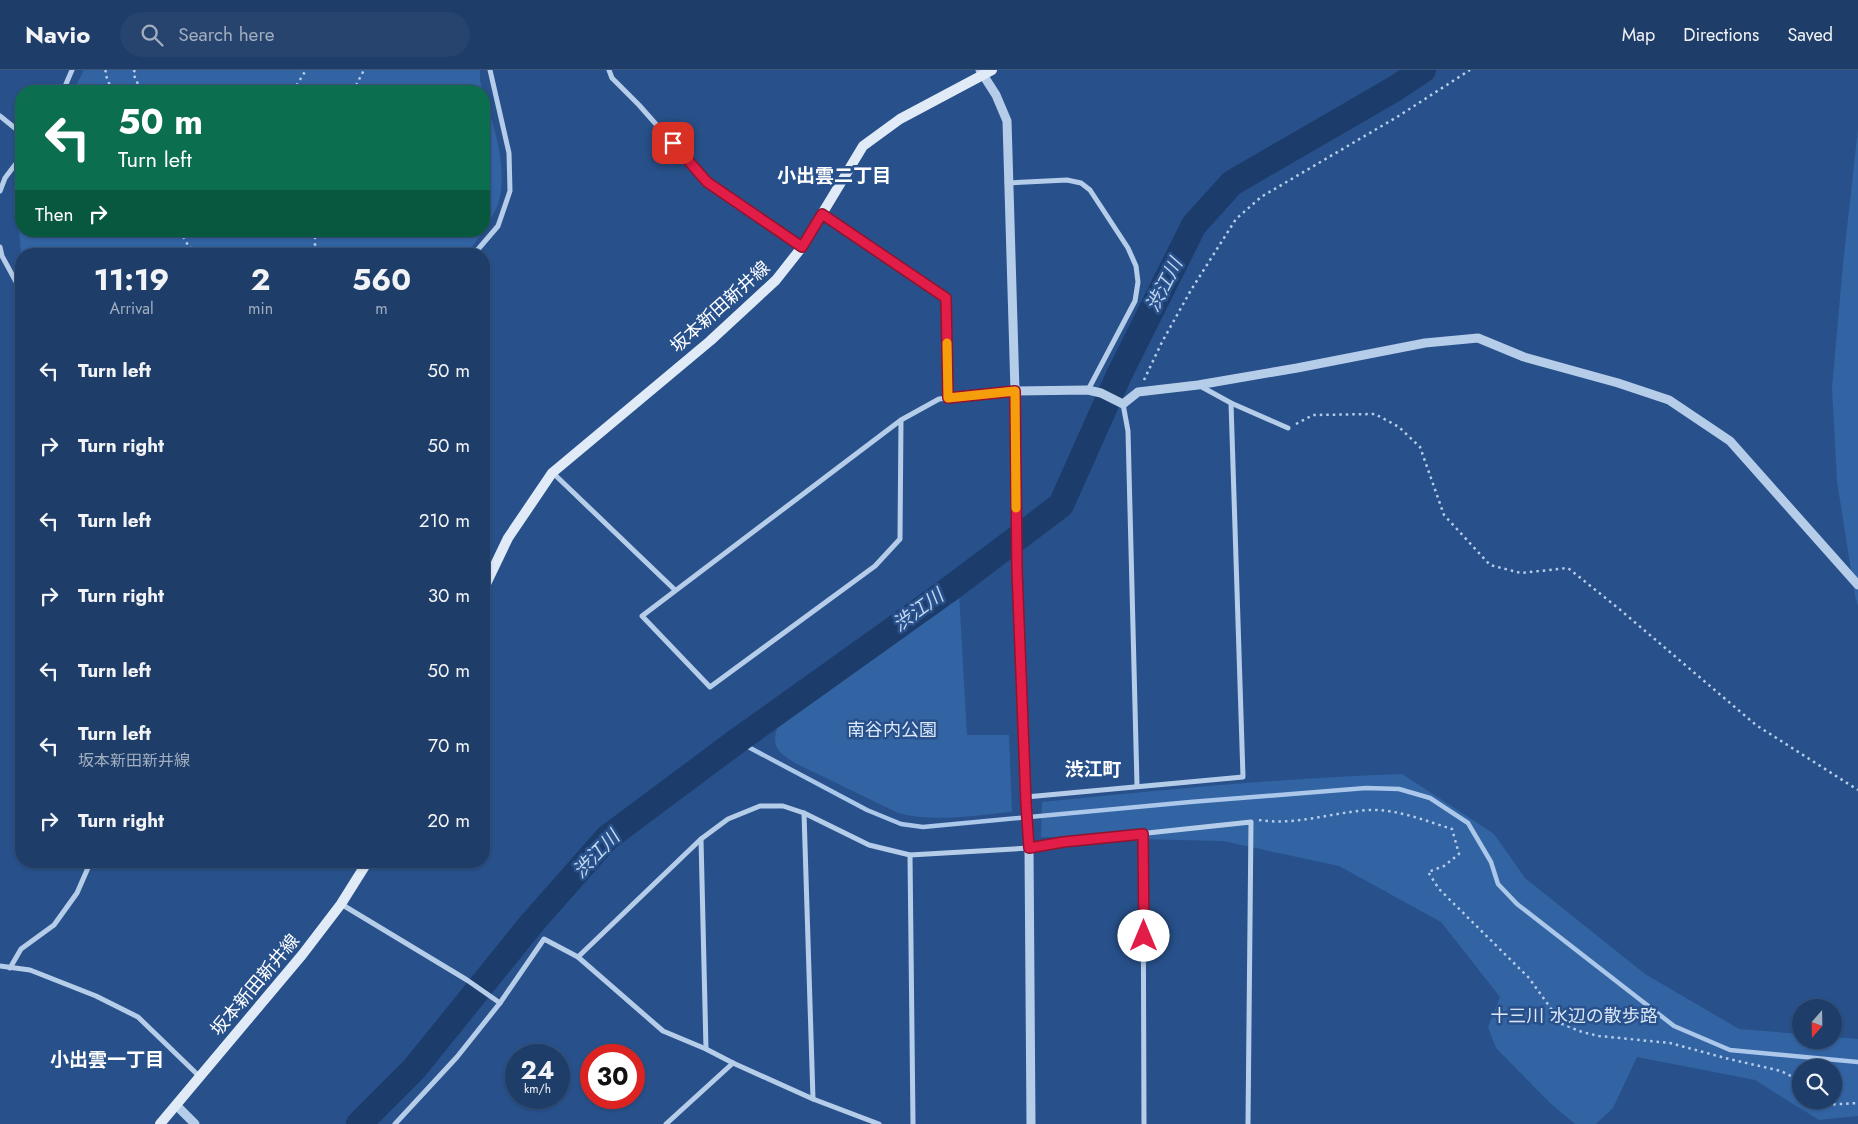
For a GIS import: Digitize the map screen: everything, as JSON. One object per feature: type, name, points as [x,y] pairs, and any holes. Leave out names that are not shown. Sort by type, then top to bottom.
[{"type":"main road","name":"坂本新田新井線","points":[[490,576],[508,538],[552,473],[717,334],[776,280],[802,247],[863,146],[900,119],[985,72]]},
{"type":"main road","name":"坂本新田新井線","points":[[160,1124],[302,955],[342,904],[364,868]]},
{"type":"street","points":[[66,85],[72,70]]},
{"type":"street","points":[[490,70],[509,153],[510,190],[498,226],[490,235]]},
{"type":"street","points":[[609,70],[612,78],[639,105],[707,182],[802,247]]},
{"type":"street","points":[[985,72],[1007,122],[1015,391],[1017,570],[1029,848],[1031,1124]]},
{"type":"street","points":[[0,116],[15,128]]},
{"type":"street","points":[[0,191],[5,178],[15,166]]},
{"type":"street","points":[[1008,183],[1067,180],[1081,183],[1090,190],[1128,248],[1136,266],[1138,282],[1135,302],[1088,390]]},
{"type":"street","points":[[822,214],[946,298],[948,398]]},
{"type":"street","points":[[479,248],[489,237]]},
{"type":"street","points":[[0,247],[2,256],[15,280]]},
{"type":"street","points":[[1124,404],[1138,392],[1198,385],[1425,343],[1478,338],[1524,357],[1618,382],[1670,400],[1730,441],[1858,585]]},
{"type":"street","points":[[1198,385],[1231,403],[1288,428]]},
{"type":"street","points":[[901,420],[900,539],[875,566],[710,687],[642,616],[901,420],[939,399],[1015,391],[1088,390],[1101,393],[1124,404]]},
{"type":"street","points":[[1026,800],[1137,786],[1243,777],[1231,403]]},
{"type":"street","points":[[1124,404],[1128,431],[1137,786]]},
{"type":"street","points":[[552,473],[675,590]]},
{"type":"street","points":[[578,957],[702,839],[728,819],[760,806],[783,806],[804,813],[869,845],[910,855],[1029,848],[1063,842],[1251,822],[1248,1124]]},
{"type":"street","points":[[804,813],[813,1099]]},
{"type":"street","points":[[1143,834],[1144,1124]]},
{"type":"street","points":[[702,839],[706,1049]]},
{"type":"street","points":[[910,855],[913,1124]]},
{"type":"street","points":[[10,968],[21,949],[54,925],[78,893],[88,868]]},
{"type":"street","points":[[342,904],[467,980],[500,1003]]},
{"type":"street","points":[[395,1124],[458,1056],[500,1003],[544,939],[578,957],[663,1030],[813,1099],[879,1124]]},
{"type":"street","points":[[0,966],[30,970],[96,996],[138,1017],[199,1076]]},
{"type":"street","points":[[666,1124],[732,1063]]},
{"type":"street","points":[[176,1105],[195,1124]]},
{"type":"path","points":[[106,70],[105,73],[110,85]]},
{"type":"path","points":[[135,70],[133,73],[138,85]]},
{"type":"path","points":[[297,85],[306,70]]},
{"type":"path","points":[[355,85],[364,70]]},
{"type":"path","points":[[1138,392],[1162,342],[1191,290],[1236,219],[1261,197],[1397,117],[1470,70]]},
{"type":"path","points":[[183,237],[191,248]]},
{"type":"path","points":[[1288,428],[1313,415],[1375,414],[1399,427],[1420,446],[1444,515],[1490,565],[1521,573],[1568,568],[1756,725],[1858,790]]},
{"type":"path","points":[[1258,820],[1283,822],[1372,810],[1394,812],[1452,829],[1459,854],[1444,866],[1428,872],[1439,889],[1529,978],[1562,1024],[1599,1036],[1670,1042],[1781,1071],[1792,1076]]},
{"type":"path","points":[[1842,1104],[1858,1103]]},
{"type":"green space","points":[[84,70],[480,70],[481,85],[76,85]]},
{"type":"green space","points":[[490,114],[500,154],[502,178],[499,201],[490,220]]},
{"type":"green space","points":[[1858,129],[1858,606],[1837,481],[1832,388]]},
{"type":"green space","points":[[20,237],[479,237],[472,247],[469,248],[20,248]]},
{"type":"green space","name":"南谷内公園","points":[[959,593],[967,735],[1009,735],[1012,812],[940,818],[898,813],[795,763],[778,750],[775,740],[781,719]]},
{"type":"green space","name":"十三川 水辺の散歩路","points":[[1402,774],[1494,834],[1525,878],[1645,974],[1739,1029],[1792,1033],[1792,1049],[1842,1049],[1842,1038],[1858,1039],[1858,1116],[1819,1120],[1801,1109],[1842,1109],[1842,1059],[1792,1059],[1792,1103],[1755,1080],[1637,1057],[1613,1108],[1596,1124],[1575,1124],[1549,1102],[1496,1048],[1488,1027],[1500,997],[1441,922],[1339,866],[1223,841],[1041,837],[1042,802],[1312,778]]},
{"type":"waterway","name":"渋江川","points":[[359,1124],[414,1069],[532,923],[607,838],[737,741],[947,591],[1061,505],[1119,375],[1194,225],[1232,183],[1396,88],[1423,70]]},
{"type":"waterway","points":[[737,741],[867,810],[901,824],[923,827],[1190,802],[1366,788],[1399,789],[1430,798],[1468,823],[1491,862],[1498,884],[1517,904],[1674,1026],[1730,1050],[1858,1062]]},
{"type":"slow traffic","points":[[947,343],[948,398],[1015,391],[1016,508]]},
{"type":"district","name":"小出雲二丁目","points":[[834,175]]},
{"type":"district","name":"渋江町","points":[[1093,769]]},
{"type":"district","name":"小出雲一丁目","points":[[107,1059]]},
{"type":"route","points":[[673,143],[707,182],[802,247],[822,214],[946,298],[948,398],[1015,391],[1017,570],[1029,848],[1063,842],[1143,834],[1144,936]]}]
